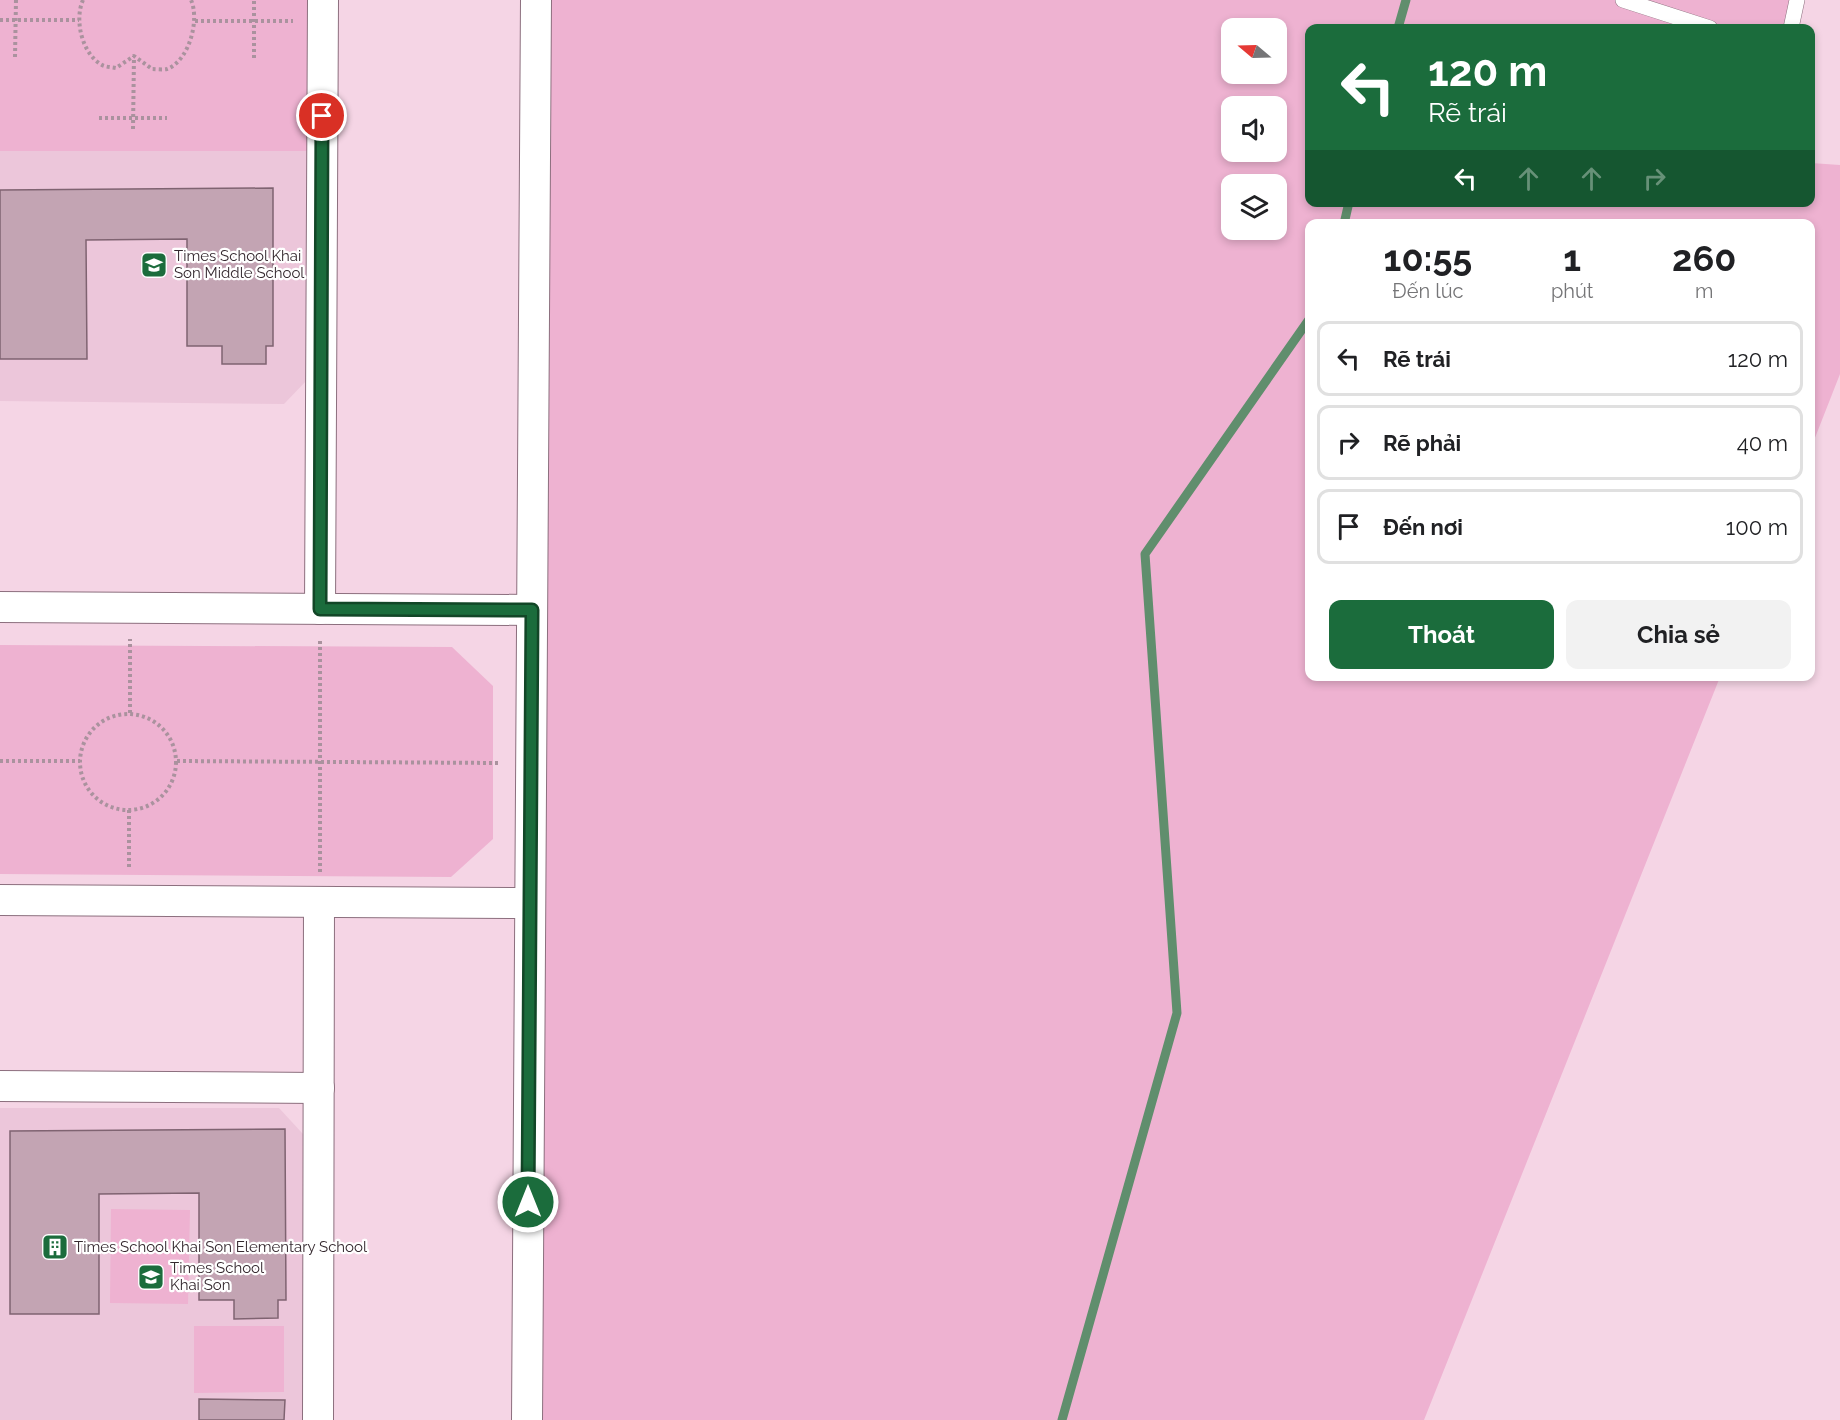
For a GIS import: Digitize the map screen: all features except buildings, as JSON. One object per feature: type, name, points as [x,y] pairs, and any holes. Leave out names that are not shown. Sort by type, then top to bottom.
[{"type":"street","points":[[527,1420],[536,0]]},
{"type":"street","points":[[320,609],[323,11]]},
{"type":"street","points":[[0,607],[532,610]]},
{"type":"street","points":[[0,900],[530,903]]},
{"type":"street","points":[[318,1420],[320,902]]},
{"type":"street","points":[[0,1086],[319,1088]]},
{"type":"lane","points":[[1623,0],[1698,24]]},
{"type":"lane","points":[[1792,24],[1797,0]]},
{"type":"path","points":[[15,57],[16,0]]},
{"type":"path","points":[[83,0],[79,20],[83,39],[90,54],[102,66],[116,68],[134,56]]},
{"type":"path","points":[[134,56],[152,69],[168,69],[181,57],[191,41],[195,21],[191,0]]},
{"type":"path","points":[[254,0],[254,57]]},
{"type":"path","points":[[195,21],[254,21],[323,11]]},
{"type":"path","points":[[0,20],[79,20]]},
{"type":"path","points":[[133,129],[134,56]]},
{"type":"path","points":[[99,118],[167,118]]},
{"type":"path","points":[[130,608],[130,713]]},
{"type":"path","points":[[320,609],[320,902]]},
{"type":"path","points":[[130,713],[144,716],[157,723],[167,734],[174,747],[177,762],[174,776],[167,790],[157,801],[144,808],[114,809],[100,802],[89,791],[81,777],[82,746],[90,732],[100,722],[114,715],[130,713]]},
{"type":"path","points":[[0,761],[80,761]]},
{"type":"path","points":[[177,762],[531,764]]},
{"type":"path","points":[[129,810],[129,901]]},
{"type":"shaded area","points":[[0,0],[310,0],[310,151],[0,151]]},
{"type":"shaded area","points":[[541,0],[1803,0],[1797,24],[1305,24],[1305,207],[1815,207],[1815,163],[1840,165],[1840,374],[1815,438],[1815,219],[1305,219],[1305,681],[1718,681],[1424,1420],[538,1420]]},
{"type":"shaded area","name":"Times School Khai Son Middle School","points":[[0,151],[310,151],[308,379],[284,404],[0,401]]},
{"type":"shaded area","points":[[0,645],[452,647],[493,686],[493,839],[451,877],[0,874]]},
{"type":"shaded area","name":"Times School Khai Son","points":[[0,1108],[279,1108],[303,1134],[302,1420],[0,1420]]},
{"type":"shaded area","points":[[111,1209],[190,1210],[188,1304],[110,1303]]},
{"type":"shaded area","points":[[194,1326],[284,1326],[284,1392],[194,1393]]},
{"type":"waterway","points":[[1399,24],[1406,0]]},
{"type":"waterway","points":[[1345,219],[1348,207]]},
{"type":"waterway","points":[[1062,1420],[1177,1013],[1145,554],[1305,325]]},
{"type":"place","name":"Times School Khai Son Middle School","points":[[154,265]]},
{"type":"place","name":"Times School Khai Son Elementary School","points":[[55,1247]]},
{"type":"place","name":"Times School Khai Son","points":[[151,1277]]},
{"type":"route","points":[[322,116],[320,609],[532,610],[528,1202]]}]
